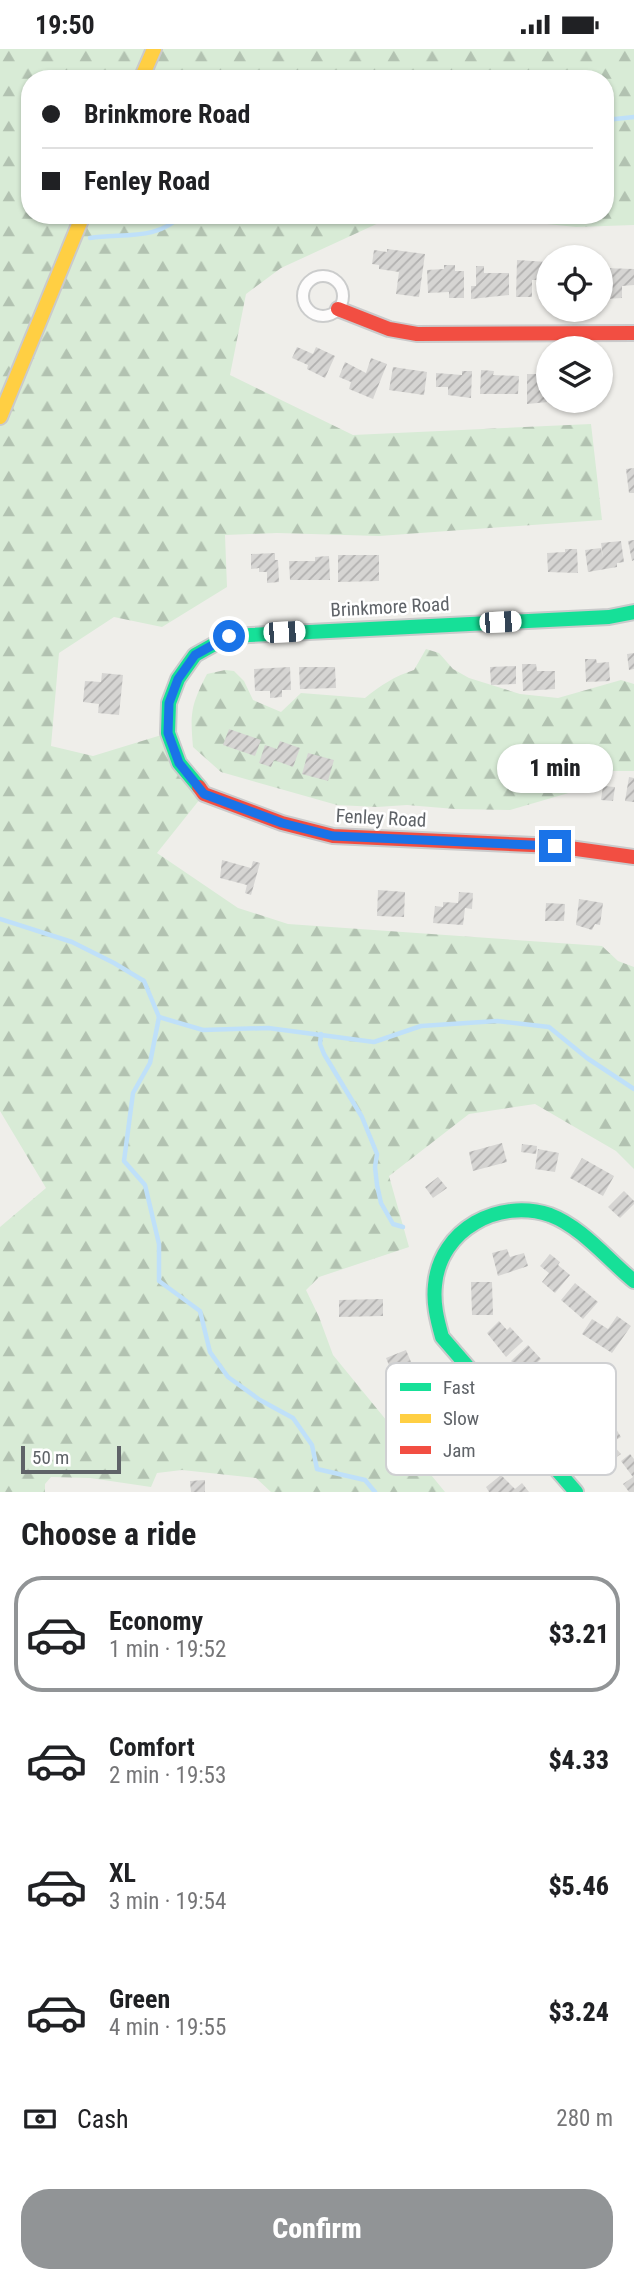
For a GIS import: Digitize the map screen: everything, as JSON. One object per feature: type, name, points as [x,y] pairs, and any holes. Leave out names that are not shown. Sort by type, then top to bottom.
[{"type":"street","points":[[145,70],[154,49]]},
{"type":"street","points":[[0,417],[79,224]]},
{"type":"street","points":[[338,309],[389,329],[417,334],[634,333]]},
{"type":"street","name":"Brinkmore Road","points":[[195,655],[229,636],[248,634],[609,617],[634,612]]},
{"type":"street","name":"Fenley Road","points":[[195,655],[178,679],[169,703],[168,733],[179,763],[204,794],[282,823],[333,836],[555,846],[634,857]]},
{"type":"street","points":[[464,1363],[442,1338],[435,1320],[432,1286],[438,1264],[459,1234],[493,1212],[514,1208],[553,1216],[567,1224],[634,1281]]},
{"type":"street","points":[[561,1475],[576,1492]]},
{"type":"green space","points":[[0,49],[634,49],[634,225],[576,227],[547,224],[614,224],[614,70],[21,70],[21,224],[376,224],[281,268],[246,294],[230,375],[353,435],[591,424],[602,520],[379,536],[277,533],[225,535],[227,587],[162,627],[114,617],[59,653],[51,746],[93,756],[168,733],[204,794],[157,853],[238,908],[288,924],[602,946],[618,961],[634,967],[634,1169],[616,1151],[535,1104],[469,1114],[389,1176],[409,1247],[319,1277],[306,1290],[333,1355],[386,1420],[386,1475],[431,1475],[445,1492],[271,1492],[256,1478],[182,1470],[157,1473],[151,1487],[90,1478],[51,1477],[45,1484],[45,1492],[0,1492],[0,1227],[46,1188],[0,1111]]},
{"type":"green space","points":[[426,649],[439,653],[453,669],[469,678],[520,694],[558,698],[621,680],[634,684],[634,771],[613,771],[601,781],[572,792],[510,810],[337,805],[221,772],[193,747],[193,709],[207,674],[234,671],[244,681],[253,700],[281,712],[301,693],[365,698],[388,681],[414,670]]},
{"type":"building","points":[[387,249],[425,254],[419,297],[396,294],[399,272],[379,269],[379,265],[372,264],[374,250],[387,252]]},
{"type":"building","points":[[517,260],[536,261],[532,297],[516,297]]},
{"type":"building","points":[[444,265],[455,265],[455,271],[464,271],[464,298],[449,298],[449,292],[428,293],[427,270],[444,269]]},
{"type":"building","points":[[476,266],[484,266],[484,273],[509,273],[509,295],[471,299],[471,286],[476,286]]},
{"type":"building","points":[[613,268],[634,269],[634,285],[622,286],[622,298],[613,299]]},
{"type":"building","points":[[297,347],[313,354],[316,347],[335,356],[325,378],[307,369],[308,365],[292,358]]},
{"type":"building","points":[[371,358],[387,364],[373,399],[349,389],[351,382],[339,377],[345,362],[366,373]]},
{"type":"building","points":[[393,367],[427,372],[424,395],[389,390]]},
{"type":"building","points":[[481,370],[494,371],[493,375],[519,376],[518,394],[480,394]]},
{"type":"building","points":[[462,371],[472,371],[471,398],[448,395],[448,387],[436,387],[436,373],[462,375]]},
{"type":"building","points":[[527,374],[536,374],[536,403],[527,404]]},
{"type":"building","points":[[634,468],[634,493],[629,493],[626,469]]},
{"type":"building","points":[[634,540],[634,560],[632,561],[628,541]]},
{"type":"building","points":[[621,541],[624,562],[617,563],[617,567],[588,572],[585,550],[601,548],[603,558],[601,543]]},
{"type":"building","points":[[565,549],[577,549],[578,573],[548,572],[547,553],[565,552]]},
{"type":"building","points":[[275,553],[279,582],[267,583],[267,572],[259,572],[259,568],[251,569],[251,554]]},
{"type":"building","points":[[338,555],[379,555],[379,581],[338,582]]},
{"type":"building","points":[[329,556],[330,580],[290,580],[289,561],[315,561],[315,557]]},
{"type":"building","points":[[634,653],[634,669],[629,670],[627,654]]},
{"type":"building","points":[[585,659],[596,659],[597,663],[609,662],[610,681],[586,682]]},
{"type":"building","points":[[522,664],[536,664],[537,671],[555,671],[555,689],[523,691]]},
{"type":"building","points":[[516,666],[516,684],[491,685],[490,667]]},
{"type":"building","points":[[290,667],[291,690],[282,690],[282,697],[270,698],[270,691],[255,691],[254,669]]},
{"type":"building","points":[[299,667],[335,667],[336,688],[300,689]]},
{"type":"building","points":[[102,673],[123,675],[119,715],[98,713],[99,704],[83,702],[85,681],[101,682]]},
{"type":"building","points":[[229,729],[261,740],[255,756],[223,745]]},
{"type":"building","points":[[280,741],[300,748],[293,767],[274,760],[271,767],[259,763],[265,745],[277,749]]},
{"type":"building","points":[[308,753],[334,760],[328,781],[302,774]]},
{"type":"building","points":[[516,772],[547,773],[545,793],[515,792]]},
{"type":"building","points":[[629,777],[634,778],[634,802],[625,801]]},
{"type":"building","points":[[603,786],[615,787],[613,801],[601,800]]},
{"type":"building","points":[[222,860],[251,868],[253,861],[260,863],[251,895],[245,893],[247,885],[220,878]]},
{"type":"building","points":[[378,890],[405,892],[404,917],[377,916]]},
{"type":"building","points":[[459,892],[473,893],[472,909],[465,908],[463,925],[433,923],[435,906],[443,907],[443,902],[458,903]]},
{"type":"building","points":[[579,899],[603,903],[600,925],[595,924],[592,930],[576,925]]},
{"type":"building","points":[[546,903],[565,904],[564,921],[545,921]]},
{"type":"building","points":[[502,1143],[507,1162],[473,1171],[469,1152]]},
{"type":"building","points":[[522,1144],[537,1146],[536,1154],[521,1152]]},
{"type":"building","points":[[538,1149],[559,1153],[555,1172],[535,1169]]},
{"type":"building","points":[[582,1158],[614,1176],[603,1196],[570,1178]]},
{"type":"building","points":[[438,1177],[447,1188],[433,1198],[425,1187]]},
{"type":"building","points":[[624,1191],[634,1204],[620,1218],[608,1207]]},
{"type":"building","points":[[507,1249],[510,1257],[524,1253],[528,1266],[498,1276],[492,1253]]},
{"type":"building","points":[[550,1254],[570,1275],[555,1293],[542,1282],[549,1273],[540,1266]]},
{"type":"building","points":[[471,1282],[492,1282],[493,1315],[472,1315]]},
{"type":"building","points":[[575,1283],[598,1302],[583,1319],[561,1300]]},
{"type":"building","points":[[383,1299],[383,1316],[339,1317],[339,1300]]},
{"type":"building","points":[[617,1316],[631,1326],[612,1353],[582,1334],[592,1319],[608,1329]]},
{"type":"building","points":[[499,1321],[507,1330],[510,1327],[523,1341],[506,1357],[487,1333]]},
{"type":"building","points":[[528,1345],[541,1359],[537,1363],[511,1361]]},
{"type":"building","points":[[406,1350],[411,1363],[388,1363],[386,1358]]},
{"type":"building","points":[[630,1454],[634,1459],[634,1492],[629,1492],[623,1484],[633,1477],[621,1461]]},
{"type":"building","points":[[501,1475],[515,1489],[522,1483],[529,1492],[489,1492],[486,1487]]},
{"type":"building","points":[[205,1480],[205,1492],[191,1492],[190,1481]]},
{"type":"waterway","points":[[614,119],[634,117]]},
{"type":"waterway","points":[[90,238],[151,232],[170,224]]},
{"type":"waterway","points":[[0,919],[72,942],[144,981],[159,1017],[150,1063],[133,1093],[124,1161],[145,1185],[159,1244],[159,1281],[200,1311],[210,1352],[228,1377],[260,1400],[293,1418],[312,1445],[317,1469],[365,1480],[375,1492]]},
{"type":"waterway","points":[[159,1017],[203,1030],[268,1028],[374,1042],[421,1026],[497,1021],[549,1027],[587,1058],[634,1089]]},
{"type":"waterway","points":[[321,1034],[320,1044],[324,1054],[362,1117],[377,1154],[375,1167],[381,1203],[393,1224],[403,1227]]},
{"type":"traffic: fast","points":[[199,787],[179,763],[168,733],[169,703],[178,679],[195,655],[229,636],[609,617],[634,612]]},
{"type":"traffic: fast","points":[[464,1363],[442,1337],[437,1317],[435,1285],[439,1265],[448,1248],[460,1234],[475,1223],[511,1211],[550,1215],[573,1227],[634,1281]]},
{"type":"traffic: fast","points":[[561,1475],[576,1492]]},
{"type":"traffic: slow","points":[[145,70],[154,49]]},
{"type":"traffic: slow","points":[[0,417],[79,224]]},
{"type":"traffic: jam","points":[[338,309],[389,329],[417,334],[634,333]]},
{"type":"traffic: jam","points":[[199,787],[204,794],[282,823],[333,836],[555,846],[634,857]]},
{"type":"route","points":[[229,636],[195,655],[178,679],[169,703],[168,733],[179,763],[204,794],[282,823],[333,836],[555,846]]}]
